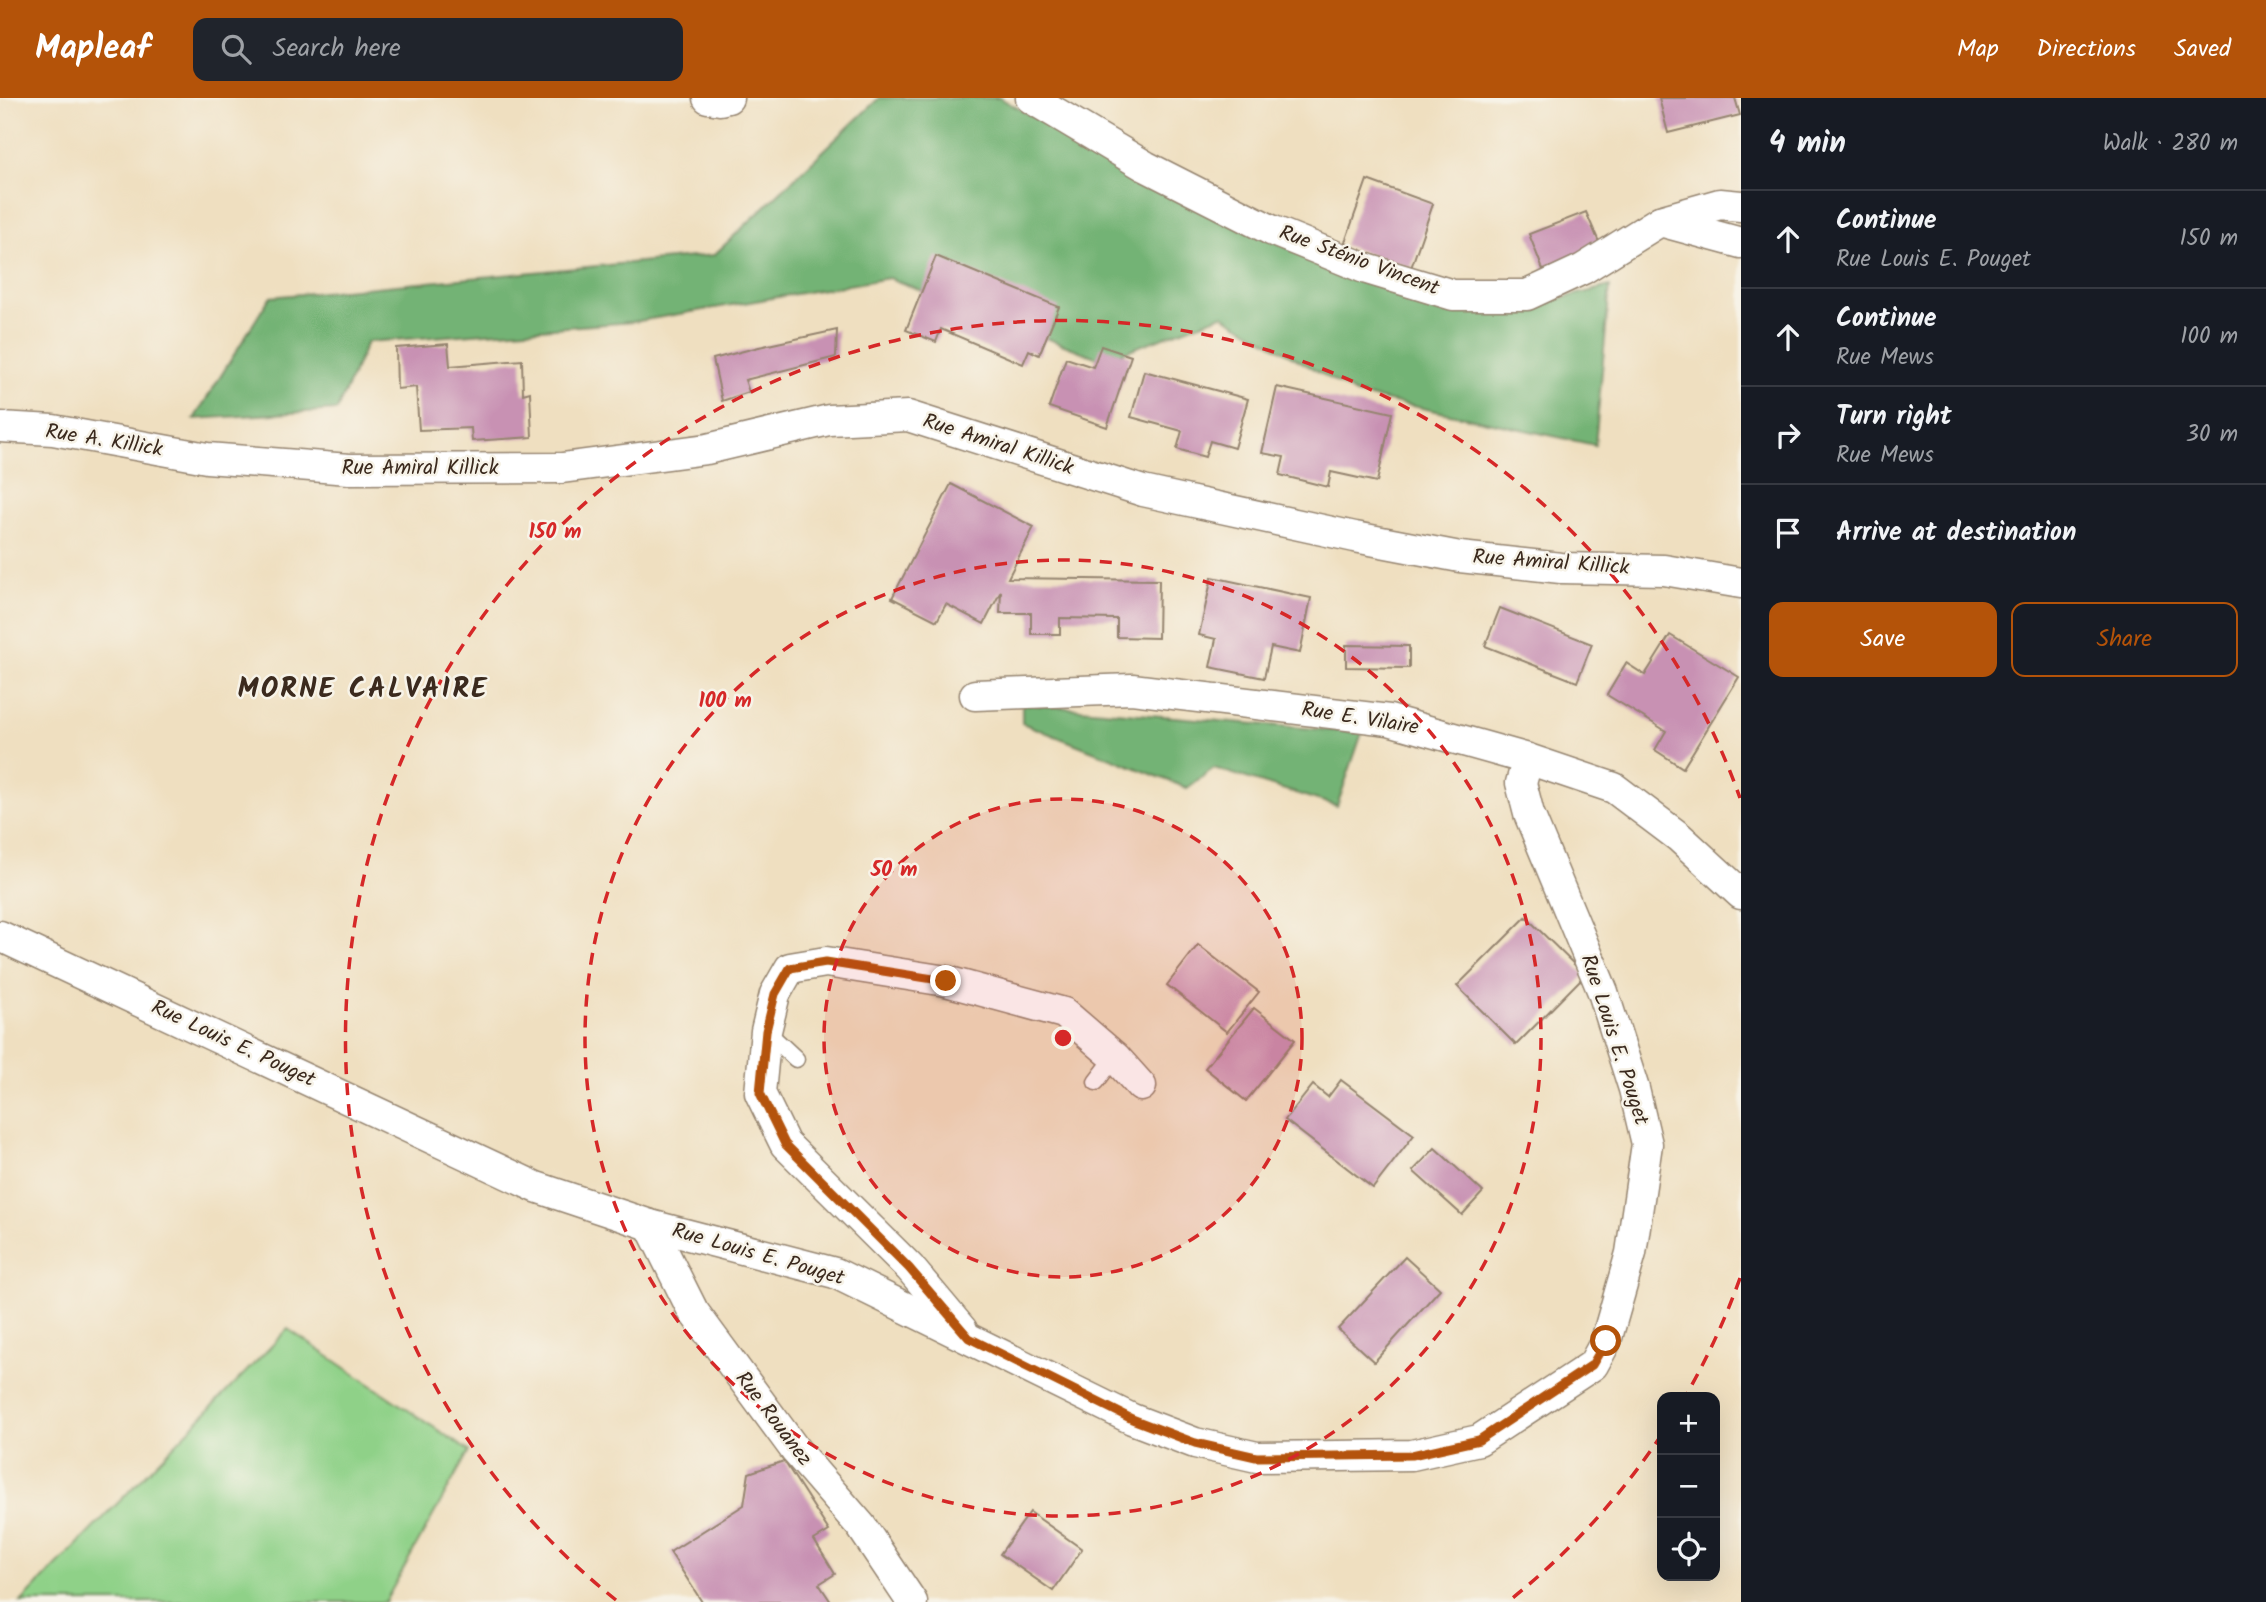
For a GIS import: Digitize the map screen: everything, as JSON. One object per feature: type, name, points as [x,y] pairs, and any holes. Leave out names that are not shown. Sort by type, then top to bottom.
[{"type":"street","points":[[709,98],[728,98]]},
{"type":"street","name":"Rue Sténio Vincent","points":[[1031,98],[1145,166],[1271,230],[1367,269],[1453,295],[1527,295],[1583,269],[1660,221],[1720,204],[1741,206]]},
{"type":"street","points":[[1660,221],[1741,243]]},
{"type":"street","name":"Rue Amiral Killick","points":[[207,458],[349,468],[562,468],[707,449],[829,420],[908,416],[1143,491],[1354,537],[1460,558],[1561,568],[1664,570],[1741,583]]},
{"type":"street","name":"Rue A. Killick","points":[[0,427],[53,430],[207,458]]},
{"type":"street","name":"Rue E. Vilaire","points":[[975,695],[1132,689],[1389,719],[1528,759],[1614,788],[1679,837],[1741,894]]},
{"type":"street","name":"Rue Louis E. Pouget","points":[[0,936],[536,1187],[650,1225],[835,1273],[1132,1419],[1195,1443],[1256,1457],[1412,1455],[1479,1440],[1592,1365],[1606,1341],[1631,1253],[1647,1144],[1634,1089],[1603,992],[1529,814],[1521,783],[1528,759]]},
{"type":"street","points":[[969,1338],[909,1268],[785,1144],[760,1093],[766,1031],[775,994],[790,968],[826,962],[946,981],[1064,1013],[1115,1057],[1141,1086]]},
{"type":"street","name":"Rue Rouanez","points":[[650,1225],[693,1311],[796,1451],[861,1527],[912,1602]]},
{"type":"lane","points":[[766,1031],[796,1059]]},
{"type":"lane","points":[[1096,1082],[1115,1057]]},
{"type":"green space","points":[[879,98],[1000,98],[1138,177],[1356,280],[1493,310],[1539,304],[1610,286],[1595,445],[1356,394],[1222,315],[1103,360],[889,278],[633,322],[367,342],[337,410],[194,419],[270,297],[714,255]]},
{"type":"green space","points":[[1022,704],[1362,733],[1337,806],[1214,768],[1187,788],[1022,723]]},
{"type":"green space","points":[[288,1329],[469,1451],[385,1602],[21,1602]]},
{"type":"building","points":[[1659,98],[1735,98],[1740,115],[1668,133]]},
{"type":"building","points":[[1367,180],[1433,204],[1411,268],[1344,245]]},
{"type":"building","points":[[1586,212],[1602,249],[1547,280],[1529,234]]},
{"type":"building","points":[[936,256],[1059,307],[1039,355],[1029,350],[1023,364],[941,329],[936,342],[906,330]]},
{"type":"building","points":[[837,330],[836,357],[745,380],[749,392],[722,401],[713,359]]},
{"type":"building","points":[[448,344],[450,366],[522,360],[523,394],[530,392],[532,437],[472,441],[471,428],[419,430],[416,387],[397,389],[396,348]]},
{"type":"building","points":[[1101,346],[1131,356],[1107,427],[1049,407],[1066,358],[1093,367]]},
{"type":"building","points":[[1144,371],[1248,399],[1234,448],[1210,441],[1205,457],[1177,449],[1182,431],[1131,417]]},
{"type":"building","points":[[1277,387],[1392,413],[1377,482],[1331,472],[1328,487],[1280,475],[1284,457],[1262,453]]},
{"type":"building","points":[[951,484],[1034,527],[1008,578],[1159,580],[1158,638],[1117,637],[1117,619],[1060,618],[1060,634],[1031,634],[1031,613],[1000,613],[1001,591],[984,624],[946,604],[937,621],[892,598]]},
{"type":"building","points":[[1212,577],[1311,598],[1300,653],[1271,647],[1264,678],[1210,667],[1216,639],[1199,635]]},
{"type":"building","points":[[1500,608],[1592,644],[1577,682],[1485,646]]},
{"type":"building","points":[[1670,635],[1739,677],[1683,768],[1655,750],[1666,731],[1607,695],[1626,663],[1645,675]]},
{"type":"building","points":[[1346,645],[1409,646],[1409,668],[1346,667]]},
{"type":"building","points":[[1526,917],[1585,975],[1516,1045],[1457,986]]},
{"type":"building","points":[[1198,945],[1259,992],[1227,1032],[1167,985]]},
{"type":"building","points":[[1254,1008],[1295,1040],[1246,1101],[1205,1068]]},
{"type":"building","points":[[1341,1080],[1414,1135],[1373,1188],[1285,1120],[1313,1085],[1328,1097]]},
{"type":"building","points":[[1435,1148],[1483,1192],[1462,1215],[1413,1171]]},
{"type":"building","points":[[1405,1257],[1440,1289],[1374,1362],[1338,1329]]},
{"type":"building","points":[[784,1461],[829,1531],[814,1540],[835,1574],[819,1584],[831,1602],[702,1602],[670,1552],[744,1505],[749,1473]]},
{"type":"building","points":[[1030,1512],[1082,1549],[1053,1591],[1000,1554]]},
{"type":"district","name":"MORNE CALVAIRE","points":[[363,689]]},
{"type":"route","points":[[946,981],[826,962],[790,968],[775,994],[766,1031],[760,1093],[785,1144],[909,1268],[969,1338],[1132,1419],[1195,1443],[1256,1457],[1412,1455],[1479,1440],[1592,1365],[1606,1341]]}]
